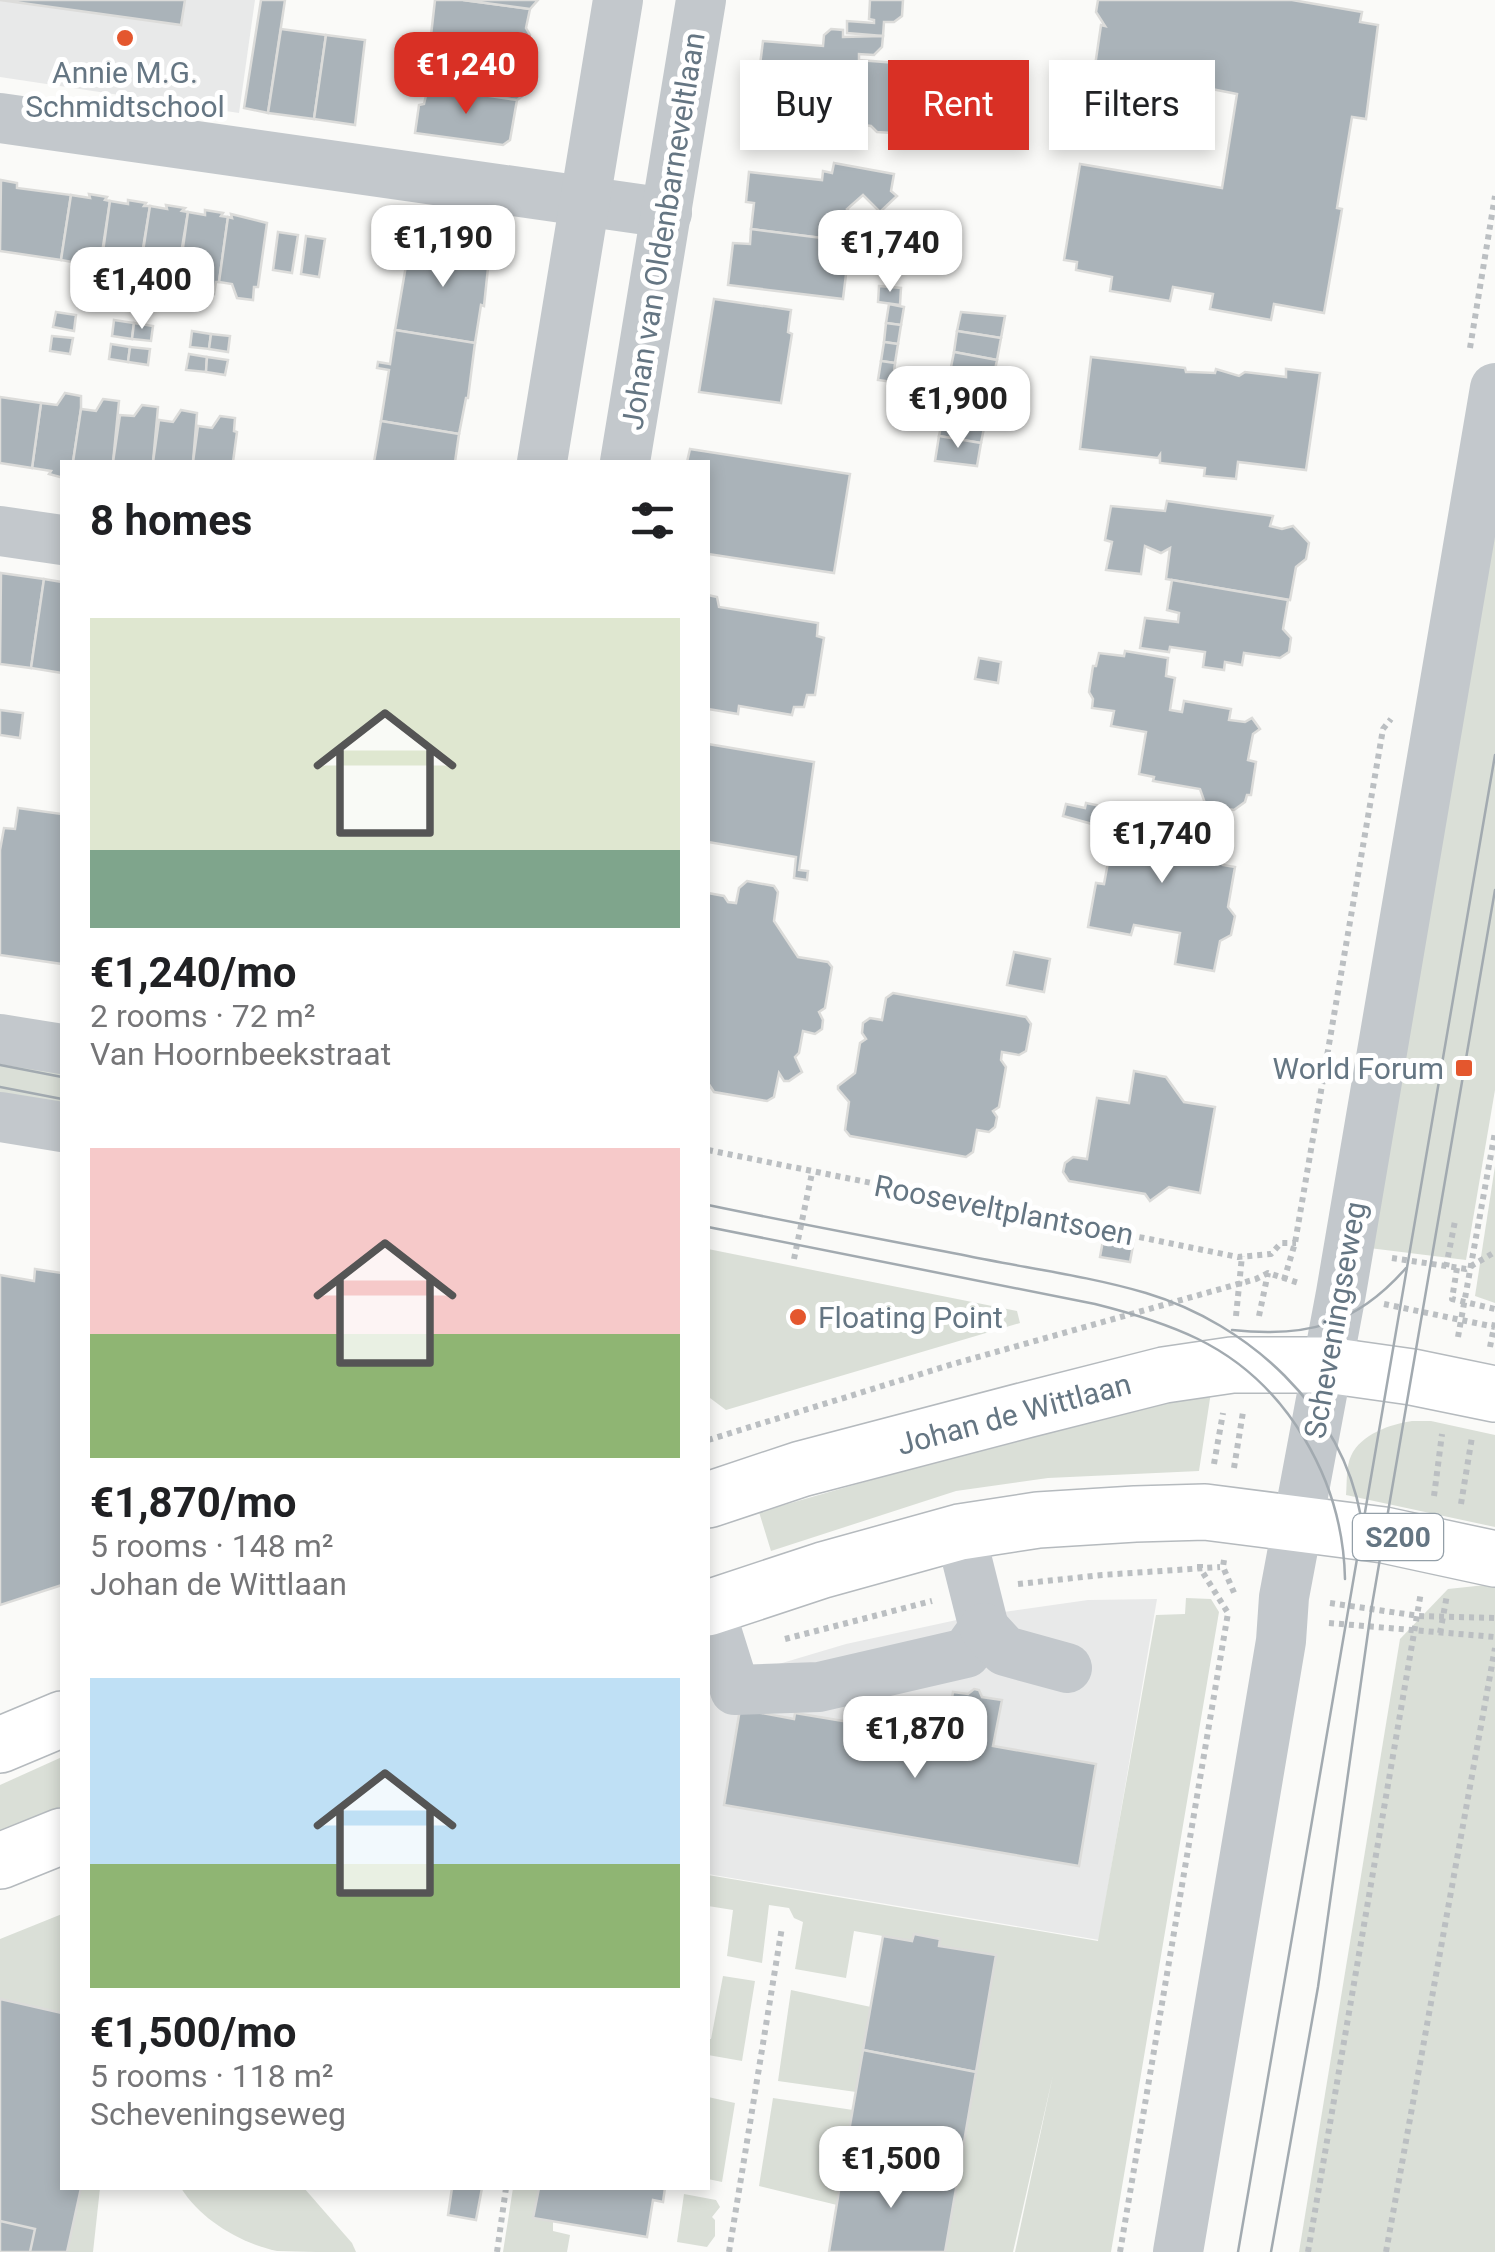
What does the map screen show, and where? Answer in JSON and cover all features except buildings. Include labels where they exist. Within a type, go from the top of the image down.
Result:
[{"type":"main road","name":"Johan de Wittlaan","points":[[710,1499],[802,1469],[1008,1415],[1164,1375],[1232,1364],[1326,1365],[1475,1390]]},
{"type":"main road","name":"S200","points":[[710,1606],[960,1532],[1038,1520],[1205,1512],[1459,1550]]},
{"type":"main road","points":[[0,1746],[60,1720]]},
{"type":"main road","points":[[0,1861],[60,1837]]},
{"type":"street","points":[[542,460],[618,0]]},
{"type":"street","name":"Johan van Oldenbarneveltlaan","points":[[624,460],[701,0]]},
{"type":"street","points":[[0,118],[666,213]]},
{"type":"street","name":"Scheveningseweg","points":[[1178,2252],[1284,1618],[1284,1597],[1495,388]]},
{"type":"street","points":[[0,531],[60,540]]},
{"type":"street","points":[[0,1039],[60,1049]]},
{"type":"street","points":[[0,1117],[60,1127]]},
{"type":"street","points":[[960,1532],[984,1628],[1005,1651],[1067,1668]]},
{"type":"street","points":[[710,1621],[721,1699],[819,1687],[966,1654],[984,1628]]},
{"type":"path","points":[[1308,2252],[1415,1631],[1459,1550],[1475,1390],[1461,1319],[1495,1132]]},
{"type":"path","name":"Rooseveltplantsoen","points":[[710,1150],[1242,1256],[1272,1254],[1281,1243],[1296,1243],[1284,1280]]},
{"type":"path","points":[[794,1259],[812,1173]]},
{"type":"path","points":[[1446,1267],[1455,1221]]},
{"type":"path","points":[[1495,1252],[1471,1267],[1458,1268],[1452,1299],[1495,1309]]},
{"type":"path","points":[[1120,2252],[1228,1613],[1200,1568],[1205,1512],[1232,1364],[1242,1256]]},
{"type":"path","name":"Johan de Wittlaan","points":[[710,1439],[1238,1282]]},
{"type":"path","points":[[1440,1634],[1459,1550],[1475,1390],[1495,1325],[1461,1319]]},
{"type":"path","points":[[1228,1613],[1495,1637]]},
{"type":"path","points":[[1444,1617],[1495,1618]]},
{"type":"path","points":[[1386,2252],[1495,1648]]},
{"type":"path","points":[[729,2252],[782,1927]]},
{"type":"path","points":[[498,2252],[506,2190]]},
{"type":"shaded area","name":"Annie M.G. Schmidtschool","points":[[0,0],[255,0],[239,113],[0,77]]},
{"type":"shaded area","points":[[1495,422],[1495,1090],[1466,1260],[1353,1246]]},
{"type":"shaded area","points":[[0,1043],[60,1054],[60,1115],[0,1101]]},
{"type":"shaded area","points":[[1495,1166],[1495,1303],[1475,1296]]},
{"type":"shaded area","points":[[710,1249],[1017,1311],[1020,1323],[726,1410],[710,1398]]},
{"type":"shaded area","points":[[1211,1392],[1199,1471],[1048,1478],[956,1491],[771,1551],[759,1512],[1130,1406]]},
{"type":"shaded area","points":[[1412,1421],[1431,1421],[1495,1435],[1495,1527],[1346,1495],[1348,1465],[1356,1448],[1377,1431]]},
{"type":"shaded area","points":[[1495,1584],[1495,2252],[1299,2252],[1400,1639],[1448,1589]]},
{"type":"shaded area","points":[[1186,1598],[1211,1599],[1219,1612],[1111,2252],[1015,2252],[1053,2075],[1013,2252],[945,2252],[996,1955],[939,1946],[940,1938],[914,1934],[912,1941],[854,1931],[846,1978],[795,1969],[803,1922],[794,1918],[789,1908],[769,1905],[762,1963],[727,1956],[733,1910],[710,1906],[710,1875],[1098,1941],[1156,1615],[1185,1614]]},
{"type":"shaded area","points":[[1157,1599],[1099,1940],[710,1874],[710,1684],[846,1644],[975,1616],[1088,1600]]},
{"type":"shaded area","points":[[60,1758],[60,1807],[0,1834],[0,1785]]},
{"type":"shaded area","points":[[60,1915],[60,2190],[100,2190],[93,2252],[0,2252],[0,1939]]},
{"type":"shaded area","points":[[723,1976],[755,1981],[742,2061],[710,2055]]},
{"type":"shaded area","points":[[791,1990],[871,2007],[856,2092],[778,2081]]},
{"type":"shaded area","points":[[710,2097],[735,2103],[722,2182],[710,2179]]},
{"type":"shaded area","points":[[773,2098],[853,2110],[837,2205],[759,2186]]},
{"type":"shaded area","points":[[182,2190],[306,2190],[356,2252],[277,2251],[223,2228]]},
{"type":"shaded area","points":[[513,2190],[538,2190],[534,2217],[553,2221],[553,2231],[570,2235],[567,2252],[503,2252]]},
{"type":"shaded area","points":[[684,2194],[716,2200],[720,2207],[712,2217],[715,2236],[707,2247],[677,2242]]},
{"type":"tram line","points":[[1238,2252],[1495,755]]},
{"type":"tram line","points":[[1271,2252],[1318,1987],[1371,1611],[1495,890]]},
{"type":"tram line","points":[[0,1065],[60,1077]]},
{"type":"tram line","points":[[0,1087],[60,1099]]},
{"type":"tram line","points":[[710,1205],[1102,1282],[1184,1307],[1254,1349],[1311,1406],[1350,1477],[1361,1517]]},
{"type":"tram line","points":[[710,1227],[1095,1304],[1198,1339],[1259,1381],[1305,1439],[1334,1506],[1345,1579]]},
{"type":"tram line","points":[[1232,1330],[1284,1332],[1328,1323],[1368,1303],[1406,1268]]},
{"type":"place","name":"Annie M.G. Schmidtschool","points":[[125,38]]},
{"type":"place","name":"World Forum","points":[[1464,1068]]},
{"type":"place","name":"Floating Point","points":[[798,1317]]}]
